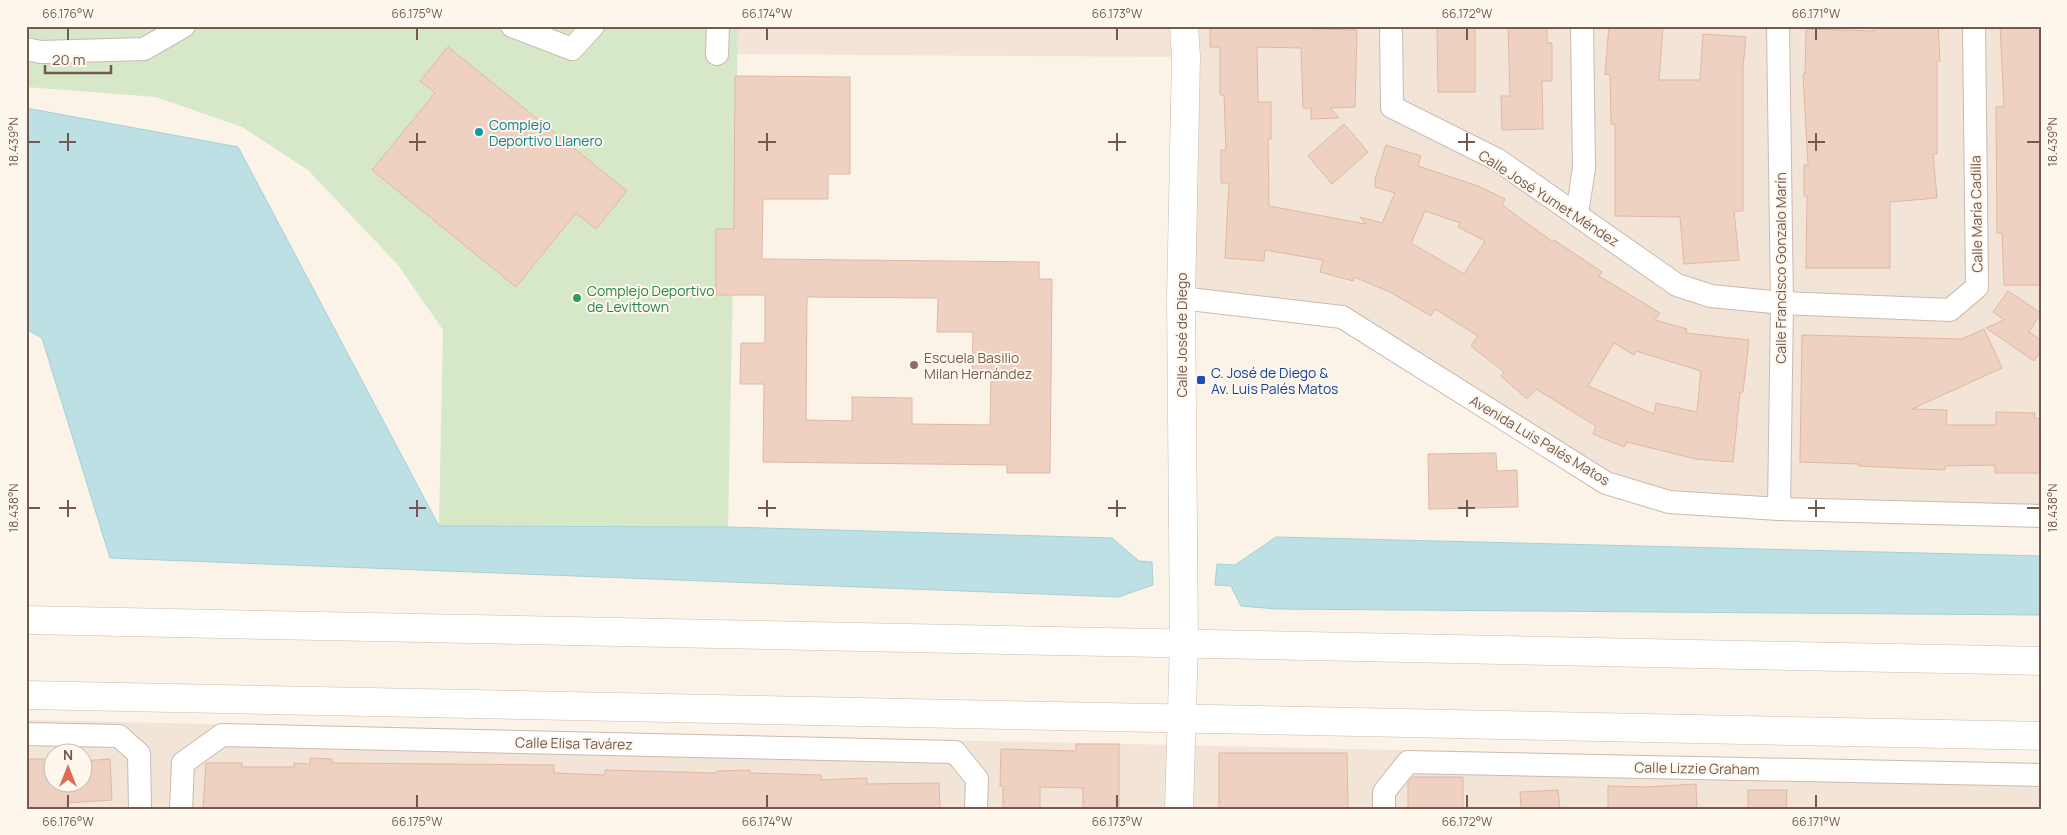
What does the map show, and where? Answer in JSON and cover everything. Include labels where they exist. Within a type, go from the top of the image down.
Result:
[{"type":"street","points":[[26,49],[41,52],[144,50],[184,26]]},
{"type":"street","points":[[512,26],[572,50],[593,26]]},
{"type":"street","points":[[717,54],[718,26]]},
{"type":"street","name":"Calle José de Diego","points":[[1179,809],[1184,643],[1180,298],[1186,57],[1184,26]]},
{"type":"street","name":"Calle José Yumet Méndez","points":[[1391,26],[1392,107],[1498,160],[1678,285],[1711,296],[1782,303]]},
{"type":"street","points":[[1577,214],[1584,168],[1582,26]]},
{"type":"street","name":"Calle Francisco Gonzalo Marín","points":[[1778,26],[1782,303],[1779,509]]},
{"type":"street","name":"Calle María Cadilla","points":[[1782,303],[1950,310],[1977,287],[1974,26]]},
{"type":"street","name":"Avenida Luis Palés Matos","points":[[1180,298],[1342,317],[1606,483],[1670,502],[1779,509],[2041,516]]},
{"type":"street","points":[[26,620],[2041,661]]},
{"type":"street","points":[[26,695],[2041,736]]},
{"type":"street","points":[[26,734],[119,736],[139,754],[140,809]]},
{"type":"street","name":"Calle Elisa Tavárez","points":[[181,809],[183,763],[222,735],[955,752],[977,780],[976,809]]},
{"type":"street","name":"Calle Lizzie Graham","points":[[1384,809],[1384,792],[1408,762],[2041,775]]},
{"type":"shaded area","points":[[718,26],[2041,26],[2041,516],[1779,509],[1606,483],[1342,317],[1181,298],[1185,57],[717,54]]},
{"type":"shaded area","points":[[26,720],[2041,764],[2041,809],[26,809]]},
{"type":"green space","name":"Complejo Deportivo de Levittown","points":[[26,26],[738,26],[728,527],[439,526],[443,330],[398,265],[308,170],[242,127],[156,97],[26,87]]},
{"type":"water","points":[[26,108],[238,147],[439,526],[728,527],[1112,538],[1139,561],[1152,562],[1153,585],[1118,597],[110,558],[42,338],[26,329]]},
{"type":"water","points":[[1276,537],[2041,556],[2041,615],[1277,609],[1241,606],[1231,586],[1215,585],[1217,564],[1235,565]]},
{"type":"building","points":[[1210,26],[1357,30],[1355,107],[1330,108],[1339,118],[1311,119],[1311,108],[1303,108],[1301,48],[1257,47],[1258,102],[1271,102],[1271,139],[1268,139],[1269,206],[1366,224],[1360,217],[1382,223],[1395,193],[1375,187],[1375,179],[1386,145],[1421,156],[1418,166],[1478,186],[1505,199],[1502,205],[1553,242],[1554,240],[1602,272],[1599,276],[1660,313],[1655,320],[1687,329],[1686,333],[1749,340],[1743,392],[1740,392],[1733,462],[1696,459],[1627,442],[1624,447],[1593,434],[1596,426],[1536,389],[1527,399],[1501,376],[1504,372],[1471,346],[1478,336],[1435,309],[1431,316],[1390,292],[1354,277],[1353,281],[1320,272],[1323,260],[1265,250],[1264,261],[1225,258],[1229,183],[1221,183],[1221,150],[1226,150],[1224,95],[1220,95],[1220,47],[1210,47]],"holes":[[[1425,211],[1460,223],[1458,227],[1485,241],[1464,274],[1411,243]],[[1614,343],[1634,355],[1636,351],[1701,371],[1697,412],[1656,403],[1654,414],[1588,386]]]},
{"type":"building","points":[[1437,26],[1475,26],[1475,92],[1438,92]]},
{"type":"building","points":[[1508,26],[1547,26],[1547,43],[1552,43],[1552,81],[1542,81],[1543,129],[1502,130],[1501,96],[1510,96]]},
{"type":"building","points":[[1609,26],[1663,26],[1659,80],[1700,80],[1703,34],[1746,37],[1743,68],[1743,211],[1734,211],[1739,260],[1684,264],[1680,217],[1615,216],[1615,124],[1611,124],[1610,75],[1605,74]]},
{"type":"building","points":[[1874,26],[1938,26],[1940,61],[1937,61],[1937,154],[1933,154],[1937,198],[1890,202],[1890,268],[1806,268],[1807,196],[1804,196],[1804,165],[1808,165],[1803,74],[1805,74],[1806,29],[1874,31]]},
{"type":"building","points":[[2000,26],[2041,26],[2041,285],[2004,285],[2002,233],[1997,233],[1996,107],[2004,107]]},
{"type":"building","name":"Complejo Deportivo Llanero","points":[[448,47],[627,191],[596,229],[576,213],[516,287],[372,170],[435,93],[420,81]]},
{"type":"building","points":[[735,76],[850,77],[850,174],[828,174],[828,199],[763,199],[762,259],[1039,262],[1039,279],[1052,279],[1050,473],[1007,473],[1007,465],[763,462],[764,384],[740,384],[741,343],[765,343],[765,295],[716,295],[716,229],[734,229]],"holes":[[[807,297],[938,298],[937,332],[973,332],[972,379],[991,380],[990,425],[912,424],[912,398],[852,397],[852,421],[806,420]]]},
{"type":"building","points":[[1344,124],[1368,152],[1332,184],[1308,156]]},
{"type":"building","points":[[2008,291],[2041,313],[2029,332],[2041,340],[2041,351],[2034,361],[1986,328],[2004,320],[1993,312]]},
{"type":"building","points":[[1984,329],[2002,368],[1912,409],[1947,410],[1946,425],[1996,425],[1996,412],[2035,413],[2034,418],[2041,418],[2041,473],[1995,473],[1995,465],[1945,466],[1945,470],[1800,462],[1802,335],[1962,339]]},
{"type":"building","points":[[1496,453],[1497,471],[1517,470],[1518,507],[1429,509],[1428,454]]},
{"type":"building","points":[[1076,744],[1119,744],[1119,809],[1083,809],[1083,788],[1040,787],[1040,809],[1003,809],[1003,786],[1000,786],[1001,749],[1076,751]]},
{"type":"building","points":[[1219,753],[1347,753],[1348,809],[1219,809]]},
{"type":"building","points":[[310,758],[332,759],[332,763],[554,765],[554,773],[605,775],[605,770],[717,773],[717,771],[750,770],[750,773],[821,775],[821,780],[867,778],[867,784],[939,783],[940,809],[203,809],[206,763],[242,763],[242,767],[294,767],[294,763],[310,764]]},
{"type":"building","points":[[26,759],[42,759],[42,792],[92,792],[92,760],[110,759],[112,800],[66,803],[66,809],[26,809]]},
{"type":"building","points":[[1413,777],[1463,777],[1463,809],[1408,809],[1408,783]]},
{"type":"building","points":[[1696,784],[1697,809],[1608,809],[1608,786],[1646,787]]},
{"type":"building","points":[[1558,790],[1560,809],[1521,809],[1520,792]]},
{"type":"building","points":[[1748,790],[1787,790],[1786,809],[1748,809]]},
{"type":"place","name":"Complejo Deportivo Llanero","points":[[479,132]]},
{"type":"place","name":"Complejo Deportivo de Levittown","points":[[577,298]]},
{"type":"place","name":"Escuela Basilio Milan Hernández","points":[[914,365]]},
{"type":"place","name":"C. José de Diego & Av. Luis Palés Matos","points":[[1201,380]]}]
